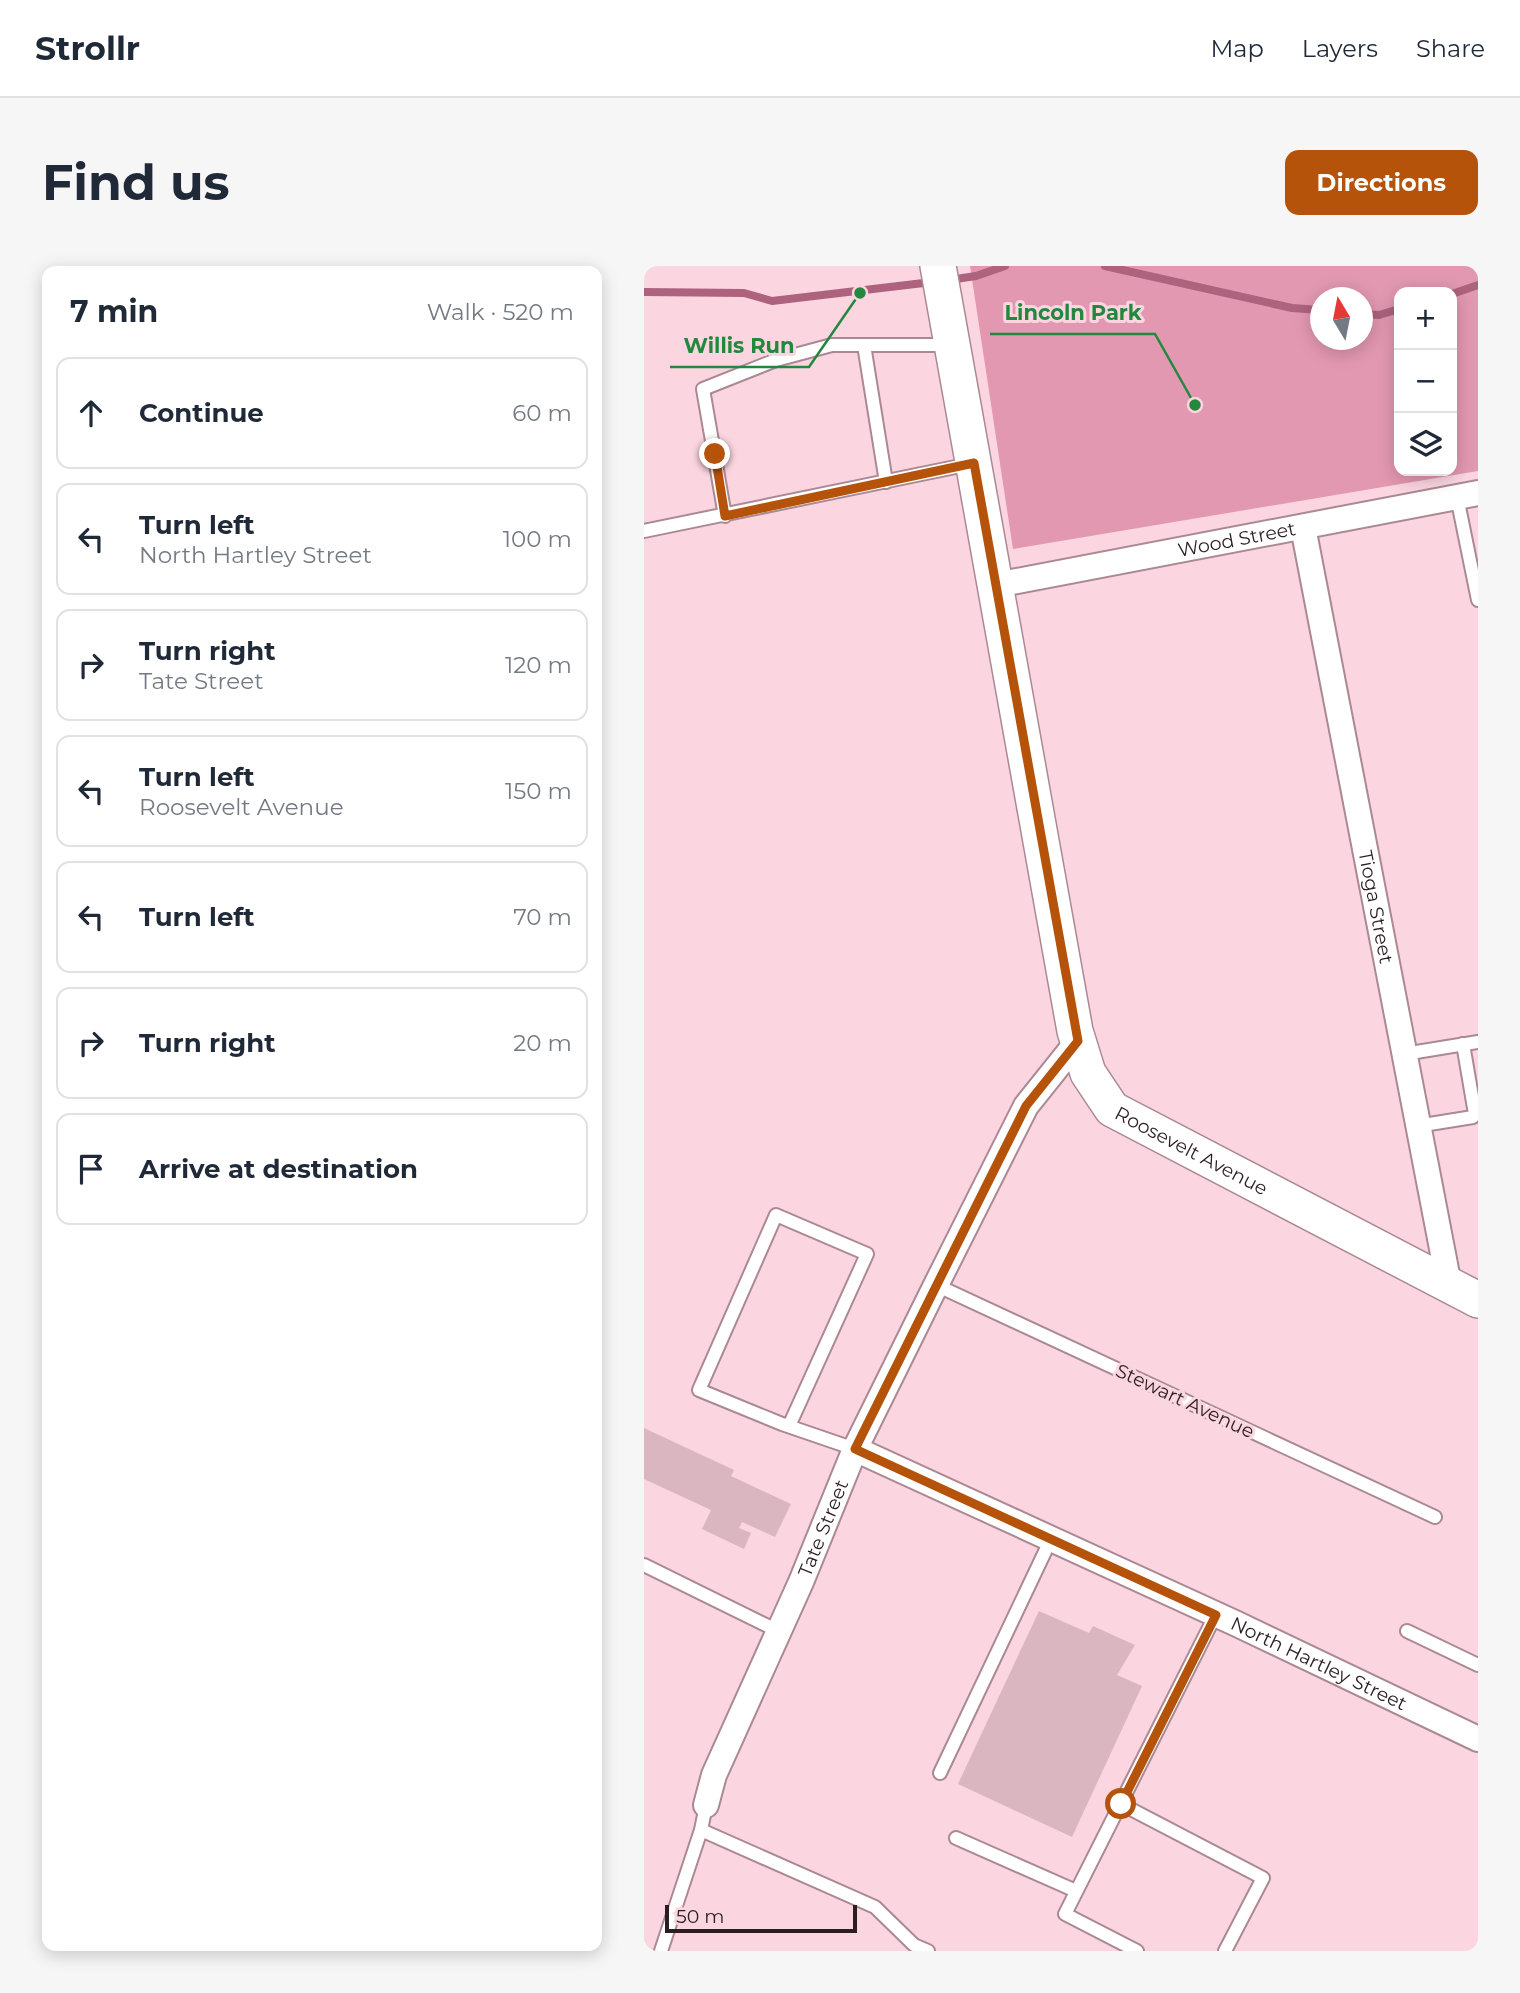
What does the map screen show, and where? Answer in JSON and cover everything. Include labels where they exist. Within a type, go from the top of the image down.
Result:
[{"type":"main road","name":"Roosevelt Avenue","points":[[938,266],[1078,1041],[1088,1073],[1112,1109],[1463,1293]]},
{"type":"street","name":"Wood Street","points":[[996,585],[1468,495]]},
{"type":"street","name":"Tioga Street","points":[[1303,527],[1417,1126],[1463,1293]]},
{"type":"street","name":"Tate Street","points":[[706,1805],[714,1775],[855,1449],[1026,1106],[1078,1041]]},
{"type":"street","name":"North Hartley Street","points":[[855,1449],[1478,1739]]},
{"type":"lane","points":[[725,516],[703,389],[787,357],[832,345],[864,345],[951,333]]},
{"type":"lane","points":[[864,345],[886,482]]},
{"type":"lane","points":[[644,531],[974,463]]},
{"type":"lane","points":[[1468,495],[1478,600]]},
{"type":"lane","points":[[1405,1054],[1478,1041]]},
{"type":"lane","points":[[1417,1126],[1473,1117],[1475,1114],[1463,1044]]},
{"type":"lane","points":[[789,1426],[867,1254],[776,1215],[699,1390],[789,1426],[855,1449]]},
{"type":"lane","name":"Stewart Avenue","points":[[936,1285],[1434,1517]]},
{"type":"lane","points":[[940,1773],[1051,1539]]},
{"type":"lane","points":[[644,1565],[778,1631]]},
{"type":"lane","points":[[1136,1951],[1065,1914],[1216,1615]]},
{"type":"lane","points":[[1407,1631],[1478,1665]]},
{"type":"lane","points":[[1121,1804],[1263,1878],[1225,1951]]},
{"type":"lane","points":[[661,1951],[701,1830],[706,1805]]},
{"type":"lane","points":[[701,1830],[875,1908],[913,1948],[928,1951]]},
{"type":"lane","points":[[956,1838],[1076,1891]]},
{"type":"shaded area","points":[[970,266],[1478,266],[1478,471],[1457,475],[1457,287],[1394,287],[1394,476],[1448,476],[1013,549]]},
{"type":"building","points":[[644,1428],[734,1470],[731,1476],[791,1504],[775,1537],[742,1522],[739,1528],[751,1533],[744,1549],[702,1529],[711,1510],[644,1479]]},
{"type":"building","points":[[1039,1611],[1089,1633],[1093,1626],[1135,1645],[1117,1675],[1142,1686],[1072,1837],[958,1784]]},
{"type":"waterway","points":[[949,280],[976,276],[1005,266]]},
{"type":"waterway","points":[[1105,266],[1292,308],[1310,309]]},
{"type":"waterway","points":[[644,292],[744,293],[772,301],[932,282]]},
{"type":"waterway","points":[[1457,292],[1478,285]]},
{"type":"waterway","points":[[1373,315],[1394,310]]},
{"type":"place","name":"Willis Run","points":[[860,293]]},
{"type":"place","name":"Lincoln Park","points":[[1195,405]]},
{"type":"route","points":[[715,454],[725,516],[974,463],[1078,1041],[1026,1106],[855,1449],[1216,1615],[1121,1804]]}]
